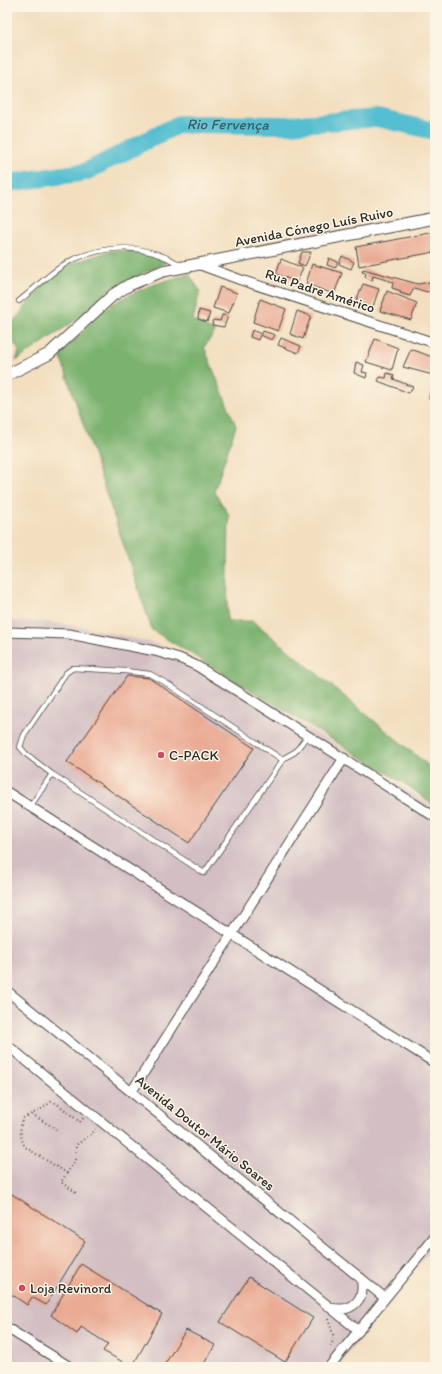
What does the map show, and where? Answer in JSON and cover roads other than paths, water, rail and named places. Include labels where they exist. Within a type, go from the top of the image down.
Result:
[{"type":"street","name":"Avenida Cónego Luís Ruivo","points":[[7,375],[49,354],[113,295],[128,284],[157,273],[435,218]]},
{"type":"street","name":"Rua Padre Américo","points":[[198,264],[241,280],[435,343]]},
{"type":"street","points":[[7,632],[69,634],[155,651],[179,658],[197,666],[308,735],[435,817]]},
{"type":"street","points":[[132,1092],[344,758]]},
{"type":"street","points":[[7,792],[435,1063]]},
{"type":"street","name":"Avenida Doutor Mário Soares","points":[[7,991],[385,1298]]},
{"type":"street","points":[[7,1045],[328,1312],[359,1331]]},
{"type":"street","points":[[329,1367],[435,1237]]},
{"type":"street","points":[[328,1312],[348,1309],[354,1305],[360,1295],[362,1284],[361,1278]]},
{"type":"street","points":[[7,1328],[70,1367]]},
{"type":"lane","points":[[19,301],[57,270],[72,260],[110,248],[129,248],[154,252],[184,267]]},
{"type":"lane","points":[[283,760],[150,674],[73,668],[66,673],[24,735],[20,747],[26,754],[52,774],[204,873],[283,760],[295,752],[308,735]]},
{"type":"lane","points":[[30,807],[52,774]]},
{"type":"waterway","name":"Rio Fervença","points":[[7,183],[85,172],[179,124],[288,125],[377,118],[435,131]]},
{"type":"place","name":"C-PACK","points":[[161,755]]},
{"type":"place","name":"Loja Revinord","points":[[22,1288]]}]
